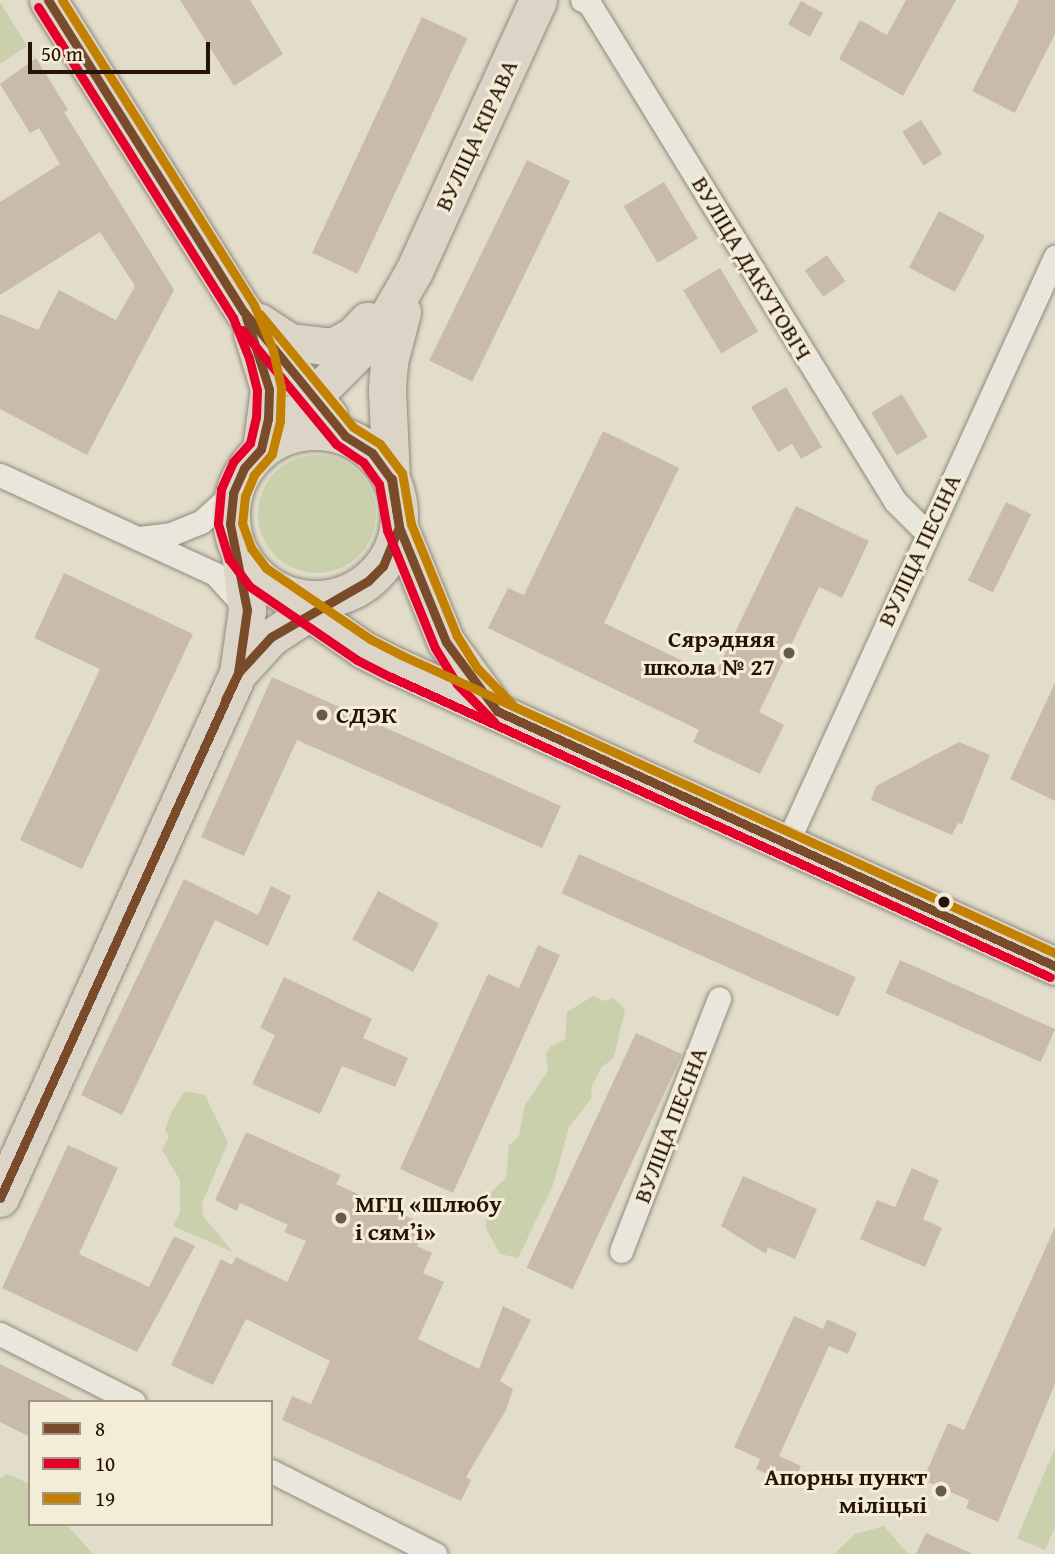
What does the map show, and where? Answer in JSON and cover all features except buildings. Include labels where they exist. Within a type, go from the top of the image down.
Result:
[{"type":"main road","points":[[48,0],[243,313],[345,436],[372,453],[391,479],[399,527],[446,642],[497,711]]},
{"type":"main road","name":"ВУЛІЦА КІРАВА","points":[[261,449],[371,343],[414,271],[538,0]]},
{"type":"main road","points":[[243,313],[290,342],[332,347],[353,336],[414,271]]},
{"type":"main road","name":"ВУЛІЦА КІРАВА","points":[[391,479],[389,362],[414,271]]},
{"type":"main road","points":[[243,313],[269,389],[261,449]]},
{"type":"main road","points":[[247,662],[247,610],[227,564],[233,493],[244,468],[261,449],[297,433],[316,430],[345,436]]},
{"type":"main road","points":[[0,1198],[247,662],[307,602],[350,593],[376,574],[393,548],[399,527]]},
{"type":"main road","points":[[227,564],[307,602],[364,650],[1055,966]]},
{"type":"main road","points":[[247,662],[290,644],[364,650]]},
{"type":"street","name":"ВУЛІЦА ДАКУТОВІЧ","points":[[582,0],[589,4],[889,492],[927,533]]},
{"type":"street","name":"ВУЛІЦА ПЕСІНА","points":[[786,845],[1055,257]]},
{"type":"street","points":[[0,475],[139,538],[227,564]]},
{"type":"street","points":[[139,538],[171,534],[201,522],[233,493]]},
{"type":"street","name":"ВУЛІЦА ПЕСІНА","points":[[621,1251],[719,998]]},
{"type":"street","points":[[0,1334],[130,1400]]},
{"type":"street","points":[[273,1472],[435,1554]]},
{"type":"green space","points":[[0,2],[27,46],[0,64]]},
{"type":"green space","points":[[317,455],[340,459],[359,472],[372,491],[376,514],[372,537],[359,556],[340,569],[317,573],[294,569],[275,556],[262,537],[258,514],[262,491],[275,472],[294,459]]},
{"type":"green space","points":[[593,996],[604,1001],[614,998],[625,1010],[614,1057],[601,1068],[592,1086],[591,1099],[569,1127],[553,1185],[518,1258],[500,1254],[486,1228],[487,1196],[506,1178],[509,1145],[519,1136],[525,1105],[548,1071],[546,1054],[551,1046],[565,1039],[567,1012]]},
{"type":"green space","points":[[185,1091],[205,1095],[228,1143],[202,1203],[203,1216],[233,1252],[173,1226],[180,1212],[180,1180],[162,1150],[169,1136],[165,1130],[172,1111]]},
{"type":"green space","points":[[1055,1448],[1055,1527],[1045,1550],[1017,1538]]},
{"type":"green space","points":[[7,1474],[28,1483],[28,1526],[68,1526],[93,1554],[0,1554],[0,1478]]},
{"type":"green space","points":[[884,1526],[908,1554],[834,1554],[855,1534]]},
{"type":"transit line","name":"8","points":[[48,0],[244,312],[345,436],[372,453],[391,479],[399,527],[446,642],[497,711],[1055,966]]},
{"type":"transit line","name":"19","points":[[62,0],[254,305],[273,350],[281,387],[280,421],[272,454],[254,475],[245,496],[242,523],[251,548],[266,568],[370,639],[401,655],[1055,953]]},
{"type":"transit line","name":"10","points":[[38,7],[233,318],[249,358],[257,390],[256,417],[250,443],[233,462],[221,489],[218,524],[229,559],[249,586],[357,660],[391,677],[1050,977]]},
{"type":"transit line","name":"19","points":[[260,314],[353,427],[380,444],[402,473],[411,524],[457,636],[477,668],[513,705]]},
{"type":"transit line","name":"8","points":[[225,700],[238,673],[247,610],[230,524],[233,493],[244,468],[261,449],[268,419],[269,389],[246,317]]},
{"type":"transit line","name":"10","points":[[242,330],[336,444],[363,462],[379,484],[387,530],[435,648],[457,684],[495,723]]},
{"type":"transit line","name":"8","points":[[0,1198],[238,673],[271,637],[368,581],[383,566],[399,527],[392,479]]},
{"type":"place","name":"Сярэдняя школа № 27","points":[[789,653]]},
{"type":"place","name":"СДЭК","points":[[322,715]]},
{"type":"place","name":"МГЦ «Шлюбу і сямʼі»","points":[[341,1218]]},
{"type":"place","name":"Апорны пункт міліцыі","points":[[941,1491]]}]
